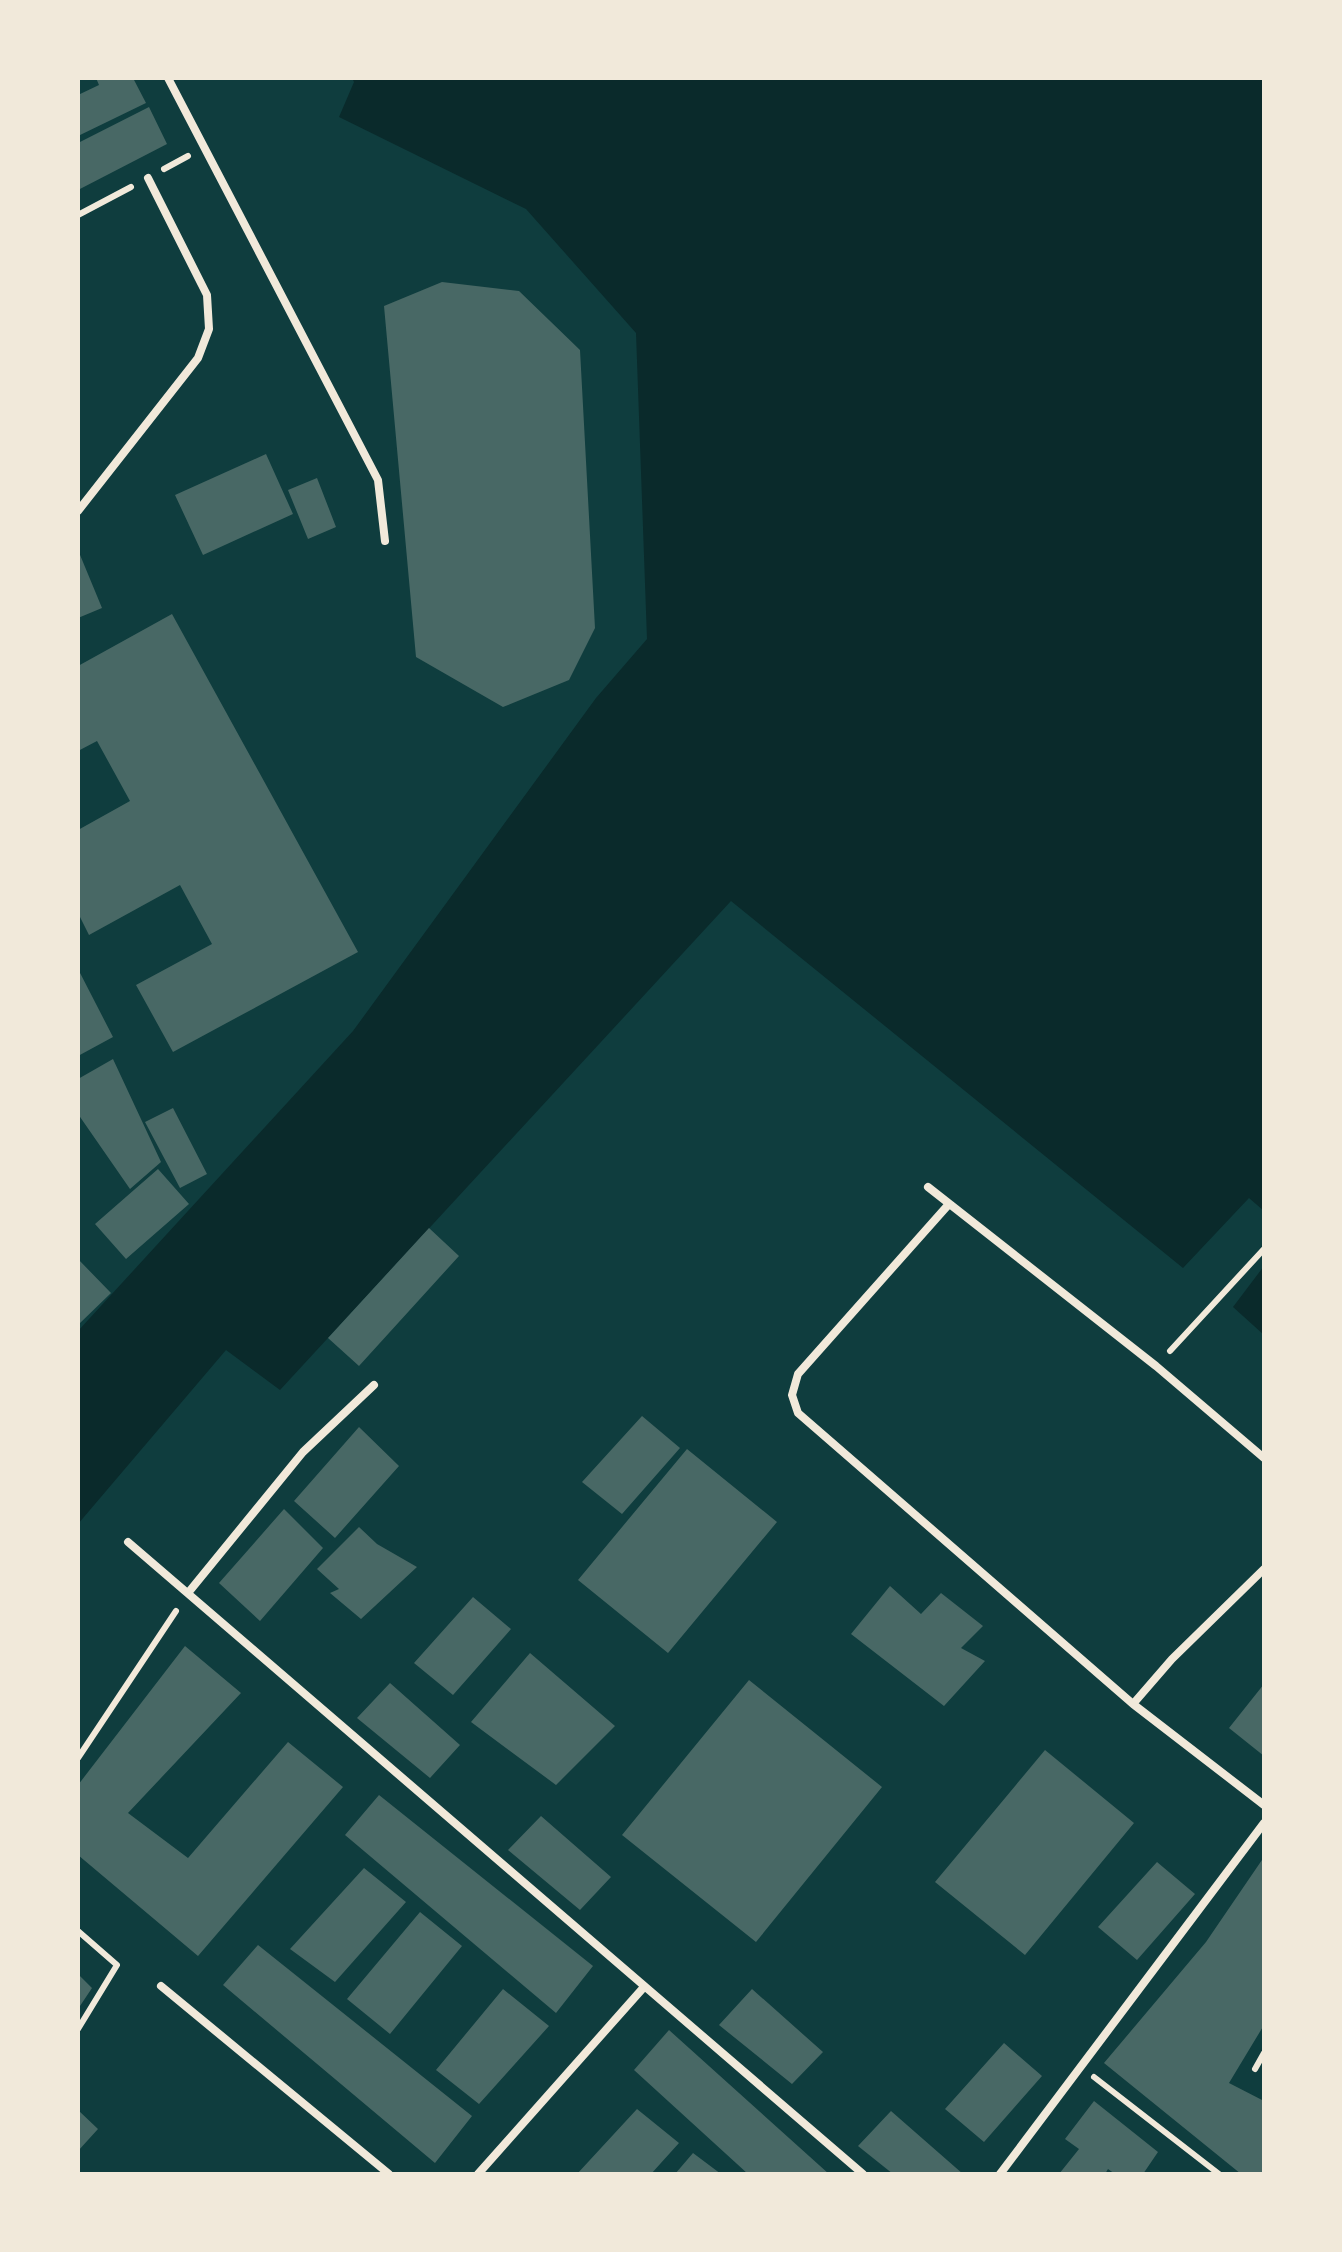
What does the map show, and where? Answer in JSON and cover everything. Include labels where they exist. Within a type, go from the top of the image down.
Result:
[{"type":"lane","points":[[168,78],[378,480],[385,542]]},
{"type":"lane","points":[[78,512],[198,358],[209,328],[206,295],[148,178]]},
{"type":"lane","points":[[928,1187],[1156,1366],[1264,1458]]},
{"type":"lane","points":[[949,1204],[798,1374],[792,1395],[798,1413],[1133,1704],[1264,1804]]},
{"type":"lane","points":[[188,1594],[302,1452],[374,1385]]},
{"type":"lane","points":[[128,1542],[864,2174]]},
{"type":"lane","points":[[1133,1704],[1172,1659],[1264,1569]]},
{"type":"lane","points":[[1000,2174],[1264,1823]]},
{"type":"lane","points":[[161,1986],[389,2174]]},
{"type":"lane","points":[[478,2174],[644,1988]]},
{"type":"path","points":[[1156,1366],[1264,1248]]},
{"type":"path","points":[[78,1758],[188,1594]]},
{"type":"path","points":[[78,1932],[118,1965],[78,2028]]},
{"type":"path","points":[[1255,2069],[1264,2052]]},
{"type":"path","points":[[1082,2067],[1219,2174]]},
{"type":"water","points":[[352,78],[1264,78],[1264,1211],[1249,1198],[1183,1268],[731,901],[280,1390],[226,1350],[78,1524],[78,1331],[353,1031],[596,698],[647,639],[636,333],[526,209],[339,117],[354,82]]},
{"type":"water","points":[[1264,1266],[1264,1335],[1233,1307]]},
{"type":"building","points":[[96,78],[133,78],[146,103],[78,136],[78,95],[99,85]]},
{"type":"building","points":[[149,107],[167,144],[78,190],[78,143]]},
{"type":"building","points":[[442,282],[519,291],[580,350],[595,628],[569,680],[503,707],[416,657],[384,306]]},
{"type":"building","points":[[266,454],[293,514],[203,555],[175,495]]},
{"type":"building","points":[[317,478],[336,527],[308,539],[288,490]]},
{"type":"building","points":[[78,550],[102,608],[78,618]]},
{"type":"building","points":[[172,614],[358,952],[173,1052],[136,985],[212,944],[180,885],[89,935],[78,913],[78,830],[130,801],[97,741],[78,751],[78,666]]},
{"type":"building","points":[[78,969],[113,1037],[78,1056]]},
{"type":"building","points":[[113,1059],[161,1162],[130,1189],[78,1114],[78,1079]]},
{"type":"building","points":[[173,1108],[207,1174],[180,1188],[145,1122]]},
{"type":"building","points":[[158,1169],[189,1204],[126,1259],[95,1224]]},
{"type":"building","points":[[429,1228],[459,1256],[359,1366],[328,1338]]},
{"type":"building","points":[[78,1259],[111,1293],[78,1325]]},
{"type":"building","points":[[642,1416],[680,1448],[622,1514],[582,1482]]},
{"type":"building","points":[[359,1427],[399,1466],[335,1538],[294,1501]]},
{"type":"building","points":[[687,1449],[777,1522],[668,1653],[578,1580]]},
{"type":"building","points":[[284,1509],[323,1548],[260,1621],[219,1583]]},
{"type":"building","points":[[359,1527],[377,1544],[417,1567],[361,1619],[330,1593],[339,1589],[317,1569]]},
{"type":"building","points":[[890,1586],[921,1614],[941,1593],[983,1626],[961,1648],[985,1661],[944,1706],[851,1634]]},
{"type":"building","points":[[473,1597],[511,1629],[453,1695],[414,1663]]},
{"type":"building","points":[[185,1646],[241,1693],[128,1813],[188,1858],[288,1742],[343,1787],[198,1956],[78,1855],[78,1785]]},
{"type":"building","points":[[530,1653],[615,1726],[556,1785],[471,1722]]},
{"type":"building","points":[[749,1680],[882,1787],[756,1942],[622,1835]]},
{"type":"building","points":[[390,1683],[460,1745],[430,1778],[357,1718]]},
{"type":"building","points":[[1264,1684],[1264,1756],[1229,1728]]},
{"type":"building","points":[[1045,1750],[1134,1823],[1025,1955],[935,1882]]},
{"type":"building","points":[[379,1795],[593,1966],[556,2013],[345,1835]]},
{"type":"building","points":[[541,1816],[611,1877],[580,1910],[508,1850]]},
{"type":"building","points":[[1264,1857],[1264,2025],[1229,2083],[1264,2101],[1264,2174],[1241,2174],[1104,2063],[1206,1942]]},
{"type":"building","points":[[1157,1862],[1195,1894],[1137,1960],[1098,1927]]},
{"type":"building","points":[[364,1868],[406,1902],[335,1982],[290,1949]]},
{"type":"building","points":[[420,1912],[462,1946],[390,2034],[347,1999]]},
{"type":"building","points":[[258,1945],[472,2116],[435,2163],[223,1985]]},
{"type":"building","points":[[78,1974],[92,1988],[78,2009]]},
{"type":"building","points":[[503,1989],[549,2026],[479,2104],[436,2070]]},
{"type":"building","points":[[752,1989],[823,2052],[792,2084],[719,2025]]},
{"type":"building","points":[[669,2030],[829,2174],[748,2174],[634,2070]]},
{"type":"building","points":[[1004,2043],[1042,2076],[984,2142],[945,2109]]},
{"type":"building","points":[[1094,2101],[1158,2152],[1143,2174],[1115,2174],[1108,2169],[1105,2174],[1059,2174],[1079,2149],[1065,2139]]},
{"type":"building","points":[[637,2109],[679,2143],[651,2174],[577,2174]]},
{"type":"building","points":[[78,2110],[98,2129],[78,2151]]},
{"type":"building","points":[[891,2111],[963,2174],[893,2174],[858,2146]]},
{"type":"building","points":[[693,2153],[721,2174],[675,2174]]}]
